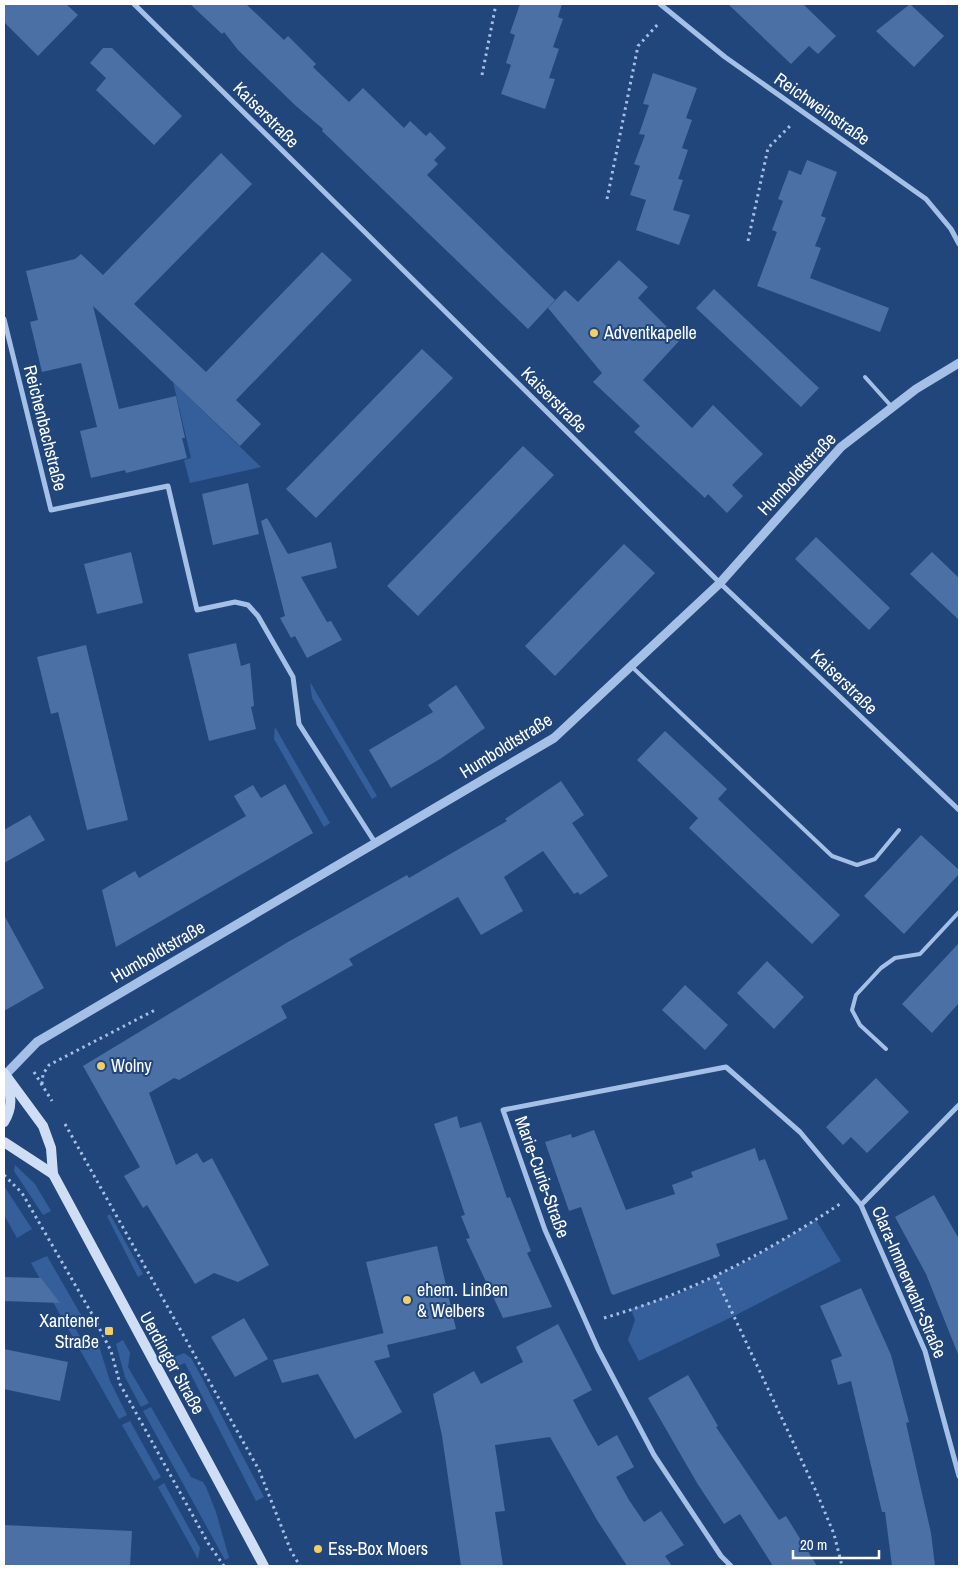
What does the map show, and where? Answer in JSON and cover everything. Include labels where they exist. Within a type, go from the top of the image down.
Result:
[{"type":"main road","points":[[4,1122],[10,1113],[11,1097],[5,1073]]},
{"type":"main road","name":"Uerdinger Straße","points":[[5,1073],[43,1126],[51,1148],[53,1174],[264,1566]]},
{"type":"main road","name":"Uerdinger Straße","points":[[4,1142],[53,1174]]},
{"type":"street","name":"Kaiserstraße","points":[[134,4],[720,583],[959,810]]},
{"type":"street","name":"Reichweinstraße","points":[[660,4],[725,57],[926,199],[951,228],[959,244]]},
{"type":"street","name":"Reichenbachstraße","points":[[4,319],[51,510],[168,486],[197,610],[235,602],[248,605],[258,616],[293,677],[300,724],[376,844]]},
{"type":"street","name":"Humboldtstraße","points":[[5,1073],[37,1042],[554,738],[720,583],[842,447],[916,389],[959,363]]},
{"type":"street","name":"Marie-Curie-Straße","points":[[731,1566],[721,1556],[654,1455],[586,1323],[545,1230],[503,1110],[726,1067],[800,1132],[861,1205]]},
{"type":"street","name":"Clara-Immerwahr-Straße","points":[[959,1105],[861,1205],[925,1351],[959,1472]]},
{"type":"lane","points":[[865,377],[892,407]]},
{"type":"lane","points":[[631,666],[832,856],[856,865],[875,859],[899,830]]},
{"type":"lane","points":[[886,1049],[860,1025],[852,1010],[856,995],[881,968],[895,958],[920,954],[959,912]]},
{"type":"path","points":[[482,75],[496,4]]},
{"type":"path","points":[[607,198],[638,46],[669,12]]},
{"type":"path","points":[[748,241],[768,148],[803,113]]},
{"type":"path","points":[[42,1085],[43,1074],[49,1066],[157,1009]]},
{"type":"path","points":[[21,1058],[42,1085],[54,1105]]},
{"type":"path","points":[[63,1120],[259,1470],[300,1566]]},
{"type":"path","points":[[4,1175],[22,1193],[92,1314],[111,1351],[120,1384],[208,1542],[224,1566]]},
{"type":"path","points":[[586,1323],[683,1292],[753,1258],[853,1196]]},
{"type":"path","points":[[716,1276],[816,1491],[834,1534],[842,1566]]},
{"type":"shaded area","points":[[173,382],[261,467],[190,483],[184,460],[191,458]]},
{"type":"shaded area","points":[[310,682],[377,796],[372,799],[312,698]]},
{"type":"shaded area","points":[[275,727],[330,823],[324,827],[274,739]]},
{"type":"shaded area","points":[[15,1165],[35,1184],[51,1211],[43,1215],[14,1171]]},
{"type":"shaded area","points":[[4,1186],[32,1229],[17,1238],[4,1215]]},
{"type":"shaded area","points":[[110,1214],[143,1274],[138,1277],[107,1216]]},
{"type":"shaded area","points":[[816,1220],[841,1261],[734,1316],[639,1361],[628,1340],[635,1320],[631,1309],[683,1292],[753,1258]]},
{"type":"shaded area","points":[[47,1256],[85,1322],[75,1328],[87,1349],[97,1343],[99,1346],[110,1381],[127,1415],[119,1419],[31,1263]]},
{"type":"shaded area","points":[[123,1340],[130,1353],[128,1367],[149,1403],[141,1407],[125,1377],[116,1344]]},
{"type":"shaded area","points":[[184,1353],[191,1358],[201,1376],[264,1497],[256,1501],[185,1363],[178,1366],[174,1357]]},
{"type":"shaded area","points":[[151,1407],[191,1477],[203,1482],[206,1487],[216,1512],[229,1558],[225,1560],[143,1411]]},
{"type":"shaded area","points":[[130,1421],[161,1477],[154,1481],[122,1425]]},
{"type":"shaded area","points":[[164,1483],[200,1548],[198,1559],[158,1487]]},
{"type":"building","points":[[4,4],[66,4],[78,15],[38,56],[4,22]]},
{"type":"building","points":[[190,4],[246,4],[284,40],[288,36],[316,64],[313,67],[349,102],[363,88],[404,128],[410,121],[426,136],[430,132],[446,148],[434,160],[438,164],[427,175],[555,300],[528,329],[322,131],[323,129],[296,106],[238,50],[224,32],[222,34]]},
{"type":"building","points":[[520,4],[562,4],[558,17],[563,19],[553,47],[559,49],[549,78],[555,79],[545,109],[501,94],[511,65],[506,63],[515,35],[510,33]]},
{"type":"building","points":[[728,4],[803,4],[836,36],[818,54],[809,46],[791,64]]},
{"type":"building","points":[[910,4],[944,36],[914,67],[876,31]]},
{"type":"building","points":[[103,48],[112,48],[182,116],[154,145],[96,90],[106,78],[90,63]]},
{"type":"building","points":[[653,73],[697,88],[686,118],[692,120],[682,148],[688,150],[678,179],[683,180],[673,210],[690,215],[679,245],[636,230],[646,200],[630,195],[640,166],[634,164],[645,135],[639,134],[649,105],[643,104]]},
{"type":"building","points":[[221,153],[252,184],[134,304],[206,372],[322,252],[352,280],[236,400],[261,424],[240,446],[93,306],[119,409],[176,396],[185,438],[182,438],[187,458],[126,473],[125,470],[91,478],[80,431],[97,427],[81,363],[42,372],[30,322],[38,320],[26,271],[75,259],[81,254],[103,275]]},
{"type":"building","points":[[807,160],[837,172],[821,216],[826,218],[815,246],[821,248],[810,278],[889,308],[880,332],[757,286],[777,232],[772,230],[783,201],[778,199],[789,170],[801,175]]},
{"type":"building","points":[[619,260],[648,287],[638,298],[680,340],[643,380],[692,428],[713,405],[763,454],[732,485],[743,496],[727,513],[708,494],[705,498],[634,432],[640,426],[593,382],[602,373],[548,308],[565,290],[578,302]]},
{"type":"building","points":[[714,289],[819,388],[801,407],[696,308]]},
{"type":"building","points":[[422,349],[453,378],[316,518],[286,489]]},
{"type":"building","points":[[523,446],[554,475],[418,616],[387,586]]},
{"type":"building","points":[[248,483],[259,534],[213,545],[202,494]]},
{"type":"building","points":[[267,518],[288,554],[331,542],[337,568],[301,577],[327,622],[331,621],[342,640],[307,658],[295,636],[291,638],[280,618],[285,616],[261,521]]},
{"type":"building","points":[[816,537],[890,608],[869,630],[795,559]]},
{"type":"building","points":[[624,544],[655,573],[555,676],[525,646]]},
{"type":"building","points":[[131,552],[143,603],[97,614],[84,564]]},
{"type":"building","points":[[932,552],[959,578],[959,620],[910,574]]},
{"type":"building","points":[[236,643],[241,666],[250,663],[254,706],[251,707],[256,729],[209,741],[188,654]]},
{"type":"building","points":[[86,645],[128,820],[87,830],[58,712],[51,714],[37,657]]},
{"type":"building","points":[[456,685],[485,728],[440,759],[391,788],[369,750],[433,712],[428,705]]},
{"type":"building","points":[[665,731],[727,789],[718,799],[840,915],[812,944],[689,828],[698,818],[637,760]]},
{"type":"building","points":[[561,781],[584,815],[572,823],[608,876],[580,895],[578,892],[574,894],[543,851],[504,877],[523,911],[481,935],[458,897],[349,959],[353,965],[281,1006],[287,1018],[179,1080],[174,1078],[149,1093],[176,1165],[197,1153],[203,1163],[212,1158],[269,1265],[238,1282],[214,1273],[195,1284],[147,1205],[143,1208],[124,1176],[140,1167],[83,1066],[288,942],[407,875],[409,878],[507,821],[505,819]]},
{"type":"building","points":[[285,784],[313,833],[116,947],[102,890],[135,871],[139,878],[246,816],[234,796],[253,785],[261,798]]},
{"type":"building","points":[[30,815],[45,840],[4,863],[4,830]]},
{"type":"building","points":[[921,835],[959,870],[959,874],[904,934],[864,896]]},
{"type":"building","points":[[4,915],[44,988],[4,1011]]},
{"type":"building","points":[[959,943],[959,1003],[932,1033],[902,1004]]},
{"type":"building","points":[[767,961],[804,997],[774,1029],[737,993]]},
{"type":"building","points":[[685,985],[728,1025],[705,1050],[662,1010]]},
{"type":"building","points":[[876,1078],[909,1112],[867,1153],[851,1137],[843,1145],[826,1127]]},
{"type":"building","points":[[457,1116],[460,1128],[481,1122],[507,1198],[510,1197],[531,1251],[527,1253],[552,1307],[503,1318],[466,1239],[470,1238],[461,1216],[465,1215],[434,1124]]},
{"type":"building","points":[[594,1130],[626,1210],[675,1194],[672,1185],[693,1177],[691,1172],[755,1148],[759,1161],[765,1159],[788,1219],[716,1244],[720,1256],[613,1295],[581,1207],[569,1211],[545,1142],[571,1134],[572,1138]]},
{"type":"building","points":[[934,1195],[959,1239],[958,1354],[926,1274],[895,1217]]},
{"type":"building","points":[[437,1246],[456,1329],[387,1345],[390,1357],[374,1361],[402,1412],[355,1439],[318,1374],[282,1383],[273,1360],[384,1333],[366,1262]]},
{"type":"building","points":[[4,1277],[41,1278],[60,1303],[4,1301]]},
{"type":"building","points":[[861,1288],[891,1355],[909,1422],[906,1423],[931,1533],[935,1566],[892,1566],[885,1512],[882,1512],[851,1381],[838,1385],[831,1360],[842,1356],[820,1306]]},
{"type":"building","points":[[244,1318],[268,1359],[235,1377],[211,1337]]},
{"type":"building","points":[[558,1324],[592,1390],[573,1400],[598,1446],[617,1435],[634,1467],[616,1477],[629,1500],[644,1522],[661,1511],[684,1545],[665,1556],[672,1566],[627,1566],[597,1520],[550,1437],[495,1445],[505,1511],[495,1512],[503,1566],[461,1566],[442,1436],[433,1394],[474,1371],[481,1384],[523,1362],[516,1347]]},
{"type":"building","points":[[4,1349],[68,1362],[60,1401],[4,1389]]},
{"type":"building","points":[[688,1375],[718,1426],[716,1427],[779,1520],[786,1516],[817,1566],[773,1566],[740,1514],[724,1524],[697,1483],[648,1398]]},
{"type":"building","points":[[4,1525],[132,1531],[130,1566],[4,1565]]},
{"type":"place","name":"Adventkapelle","points":[[594,333]]},
{"type":"place","name":"Wolny","points":[[101,1066]]},
{"type":"place","name":"ehem. Linßen & Welbers","points":[[407,1300]]},
{"type":"place","name":"Xantener Straße","points":[[109,1331]]},
{"type":"place","name":"Ess-Box Moers","points":[[318,1549]]}]
